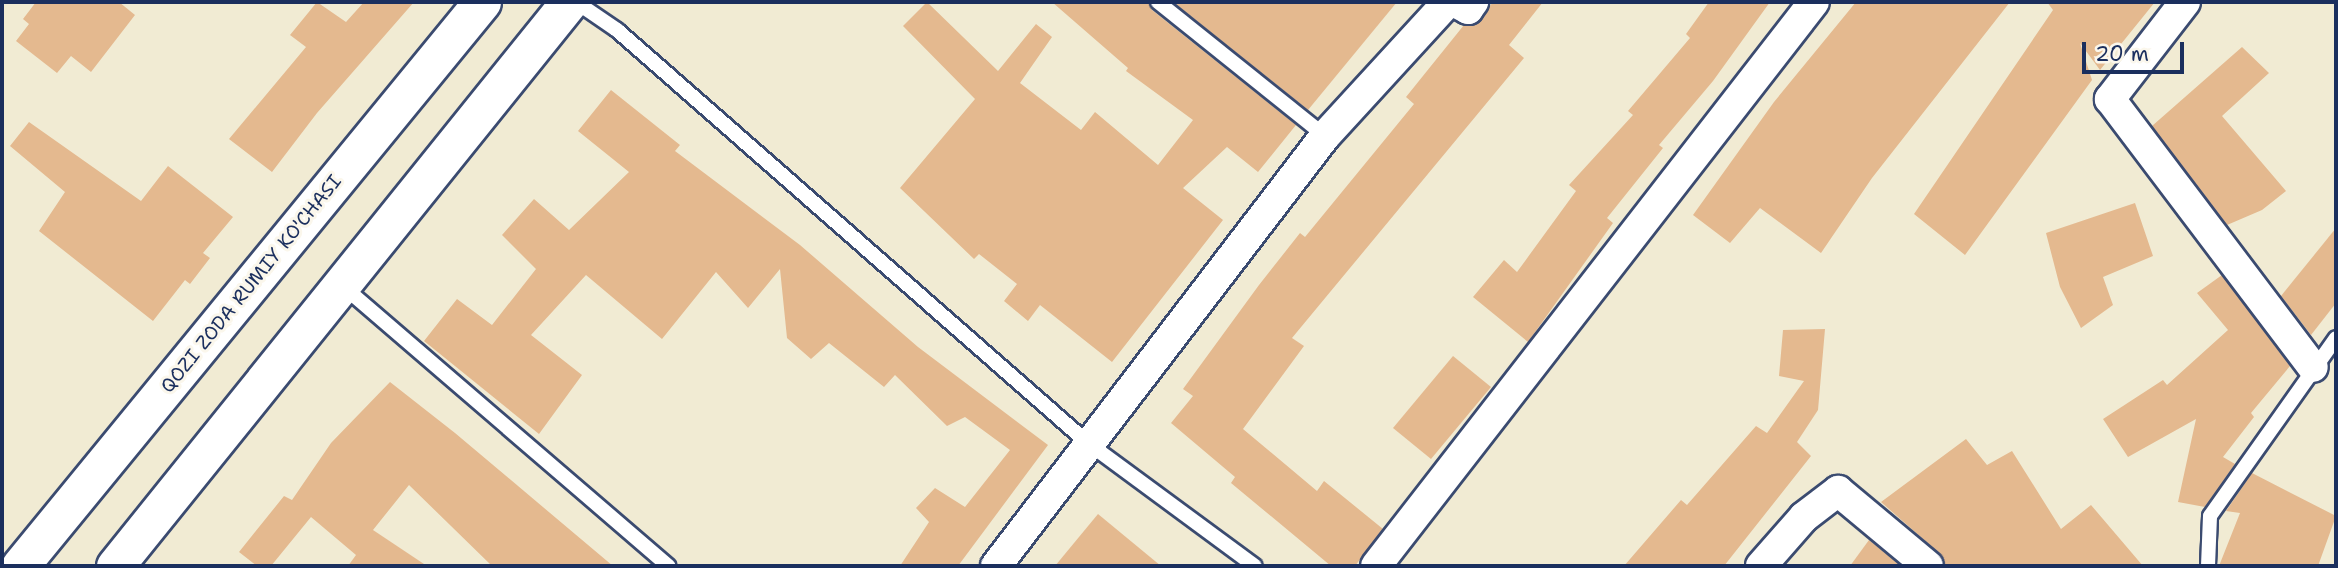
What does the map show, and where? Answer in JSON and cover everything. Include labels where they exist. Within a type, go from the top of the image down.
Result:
[{"type":"street","name":"QOZI ZODA RUMIY KO'CHASI","points":[[20,566],[482,2]]},
{"type":"street","points":[[115,566],[344,287],[569,2]]},
{"type":"street","points":[[996,566],[1325,136],[1448,2]]},
{"type":"street","points":[[1455,2],[1468,9],[1473,2]]},
{"type":"street","points":[[1376,566],[1814,2]]},
{"type":"street","points":[[2185,2],[2110,100],[2314,367]]},
{"type":"street","points":[[1761,566],[1804,517],[1838,491],[1927,566]]},
{"type":"lane","points":[[576,2],[617,30],[1088,443],[1255,566]]},
{"type":"lane","points":[[1158,2],[1325,136]]},
{"type":"lane","points":[[344,287],[668,566]]},
{"type":"lane","points":[[2208,566],[2210,516],[2336,338]]},
{"type":"building","points":[[36,2],[119,2],[135,15],[91,72],[71,56],[57,73],[16,41],[29,24],[23,19]]},
{"type":"building","points":[[317,2],[346,22],[364,2],[414,2],[317,113],[272,172],[229,139],[306,47],[290,35]]},
{"type":"building","points":[[927,2],[998,71],[1036,24],[1052,37],[1020,83],[1081,130],[1095,112],[1158,165],[1193,120],[1126,71],[1128,68],[1052,2],[1149,2],[1152,10],[1296,125],[1258,172],[1227,147],[1183,188],[1223,220],[1112,362],[1040,305],[1028,321],[1004,301],[1017,284],[979,254],[974,259],[900,188],[975,99],[903,26]]},
{"type":"building","points":[[1173,2],[1397,2],[1308,110]]},
{"type":"building","points":[[1493,2],[1543,2],[1509,45],[1524,58],[1292,338],[1304,346],[1243,429],[1317,491],[1324,481],[1383,529],[1355,566],[1331,566],[1231,483],[1235,477],[1171,423],[1193,396],[1183,389],[1259,285],[1300,233],[1305,237],[1414,104],[1406,97],[1464,25],[1476,24]]},
{"type":"building","points":[[1709,2],[1770,2],[1713,81],[1659,145],[1663,148],[1607,218],[1613,223],[1528,342],[1473,297],[1504,260],[1517,272],[1576,191],[1569,185],[1633,115],[1628,111],[1690,38],[1686,34]]},
{"type":"building","points":[[1856,2],[2010,2],[1872,178],[1821,253],[1760,208],[1730,243],[1693,215],[1774,102]]},
{"type":"building","points":[[2047,2],[2155,2],[2100,70],[2080,43],[2092,80],[1965,255],[1914,214],[2053,10]]},
{"type":"building","points":[[2242,47],[2269,73],[2222,116],[2286,191],[2262,210],[2227,225],[2152,126]]},
{"type":"building","points":[[611,90],[680,145],[675,151],[800,245],[918,347],[1048,445],[958,566],[900,566],[929,522],[916,508],[935,488],[965,507],[1010,450],[965,417],[947,426],[895,375],[884,387],[829,343],[811,359],[787,338],[780,269],[748,308],[716,272],[662,339],[586,275],[531,335],[582,375],[539,434],[424,341],[457,299],[492,325],[536,269],[502,235],[534,199],[569,230],[629,172],[578,131]]},
{"type":"building","points":[[29,122],[141,201],[168,166],[233,217],[203,253],[210,258],[190,284],[185,280],[153,321],[39,231],[65,192],[10,146]]},
{"type":"building","points":[[2135,203],[2153,256],[2103,277],[2113,305],[2081,328],[2060,287],[2046,233]]},
{"type":"building","points":[[2336,228],[2336,303],[2311,335],[2281,296]]},
{"type":"building","points":[[2222,275],[2290,366],[2251,413],[2254,417],[2223,457],[2235,464],[2205,507],[2178,502],[2196,419],[2128,457],[2103,419],[2163,380],[2167,385],[2228,330],[2197,293]]},
{"type":"building","points":[[1825,329],[1818,410],[1797,442],[1811,456],[1724,566],[1624,566],[1681,500],[1687,505],[1756,426],[1767,433],[1804,381],[1779,376],[1783,330]]},
{"type":"building","points":[[1453,356],[1491,387],[1431,459],[1393,428]]},
{"type":"building","points":[[390,382],[613,566],[492,566],[409,485],[373,530],[427,566],[348,566],[356,555],[311,517],[271,566],[257,566],[239,552],[284,496],[292,500],[331,443]]},
{"type":"building","points":[[1966,439],[1987,465],[2012,451],[2061,529],[2091,505],[2143,566],[1945,566],[1939,553],[1881,502]]},
{"type":"building","points":[[2252,473],[2336,516],[2318,566],[2219,566],[2240,513],[2226,511]]},
{"type":"building","points":[[1098,514],[1161,566],[1055,566]]},
{"type":"building","points":[[1869,540],[1901,566],[1850,566]]}]
